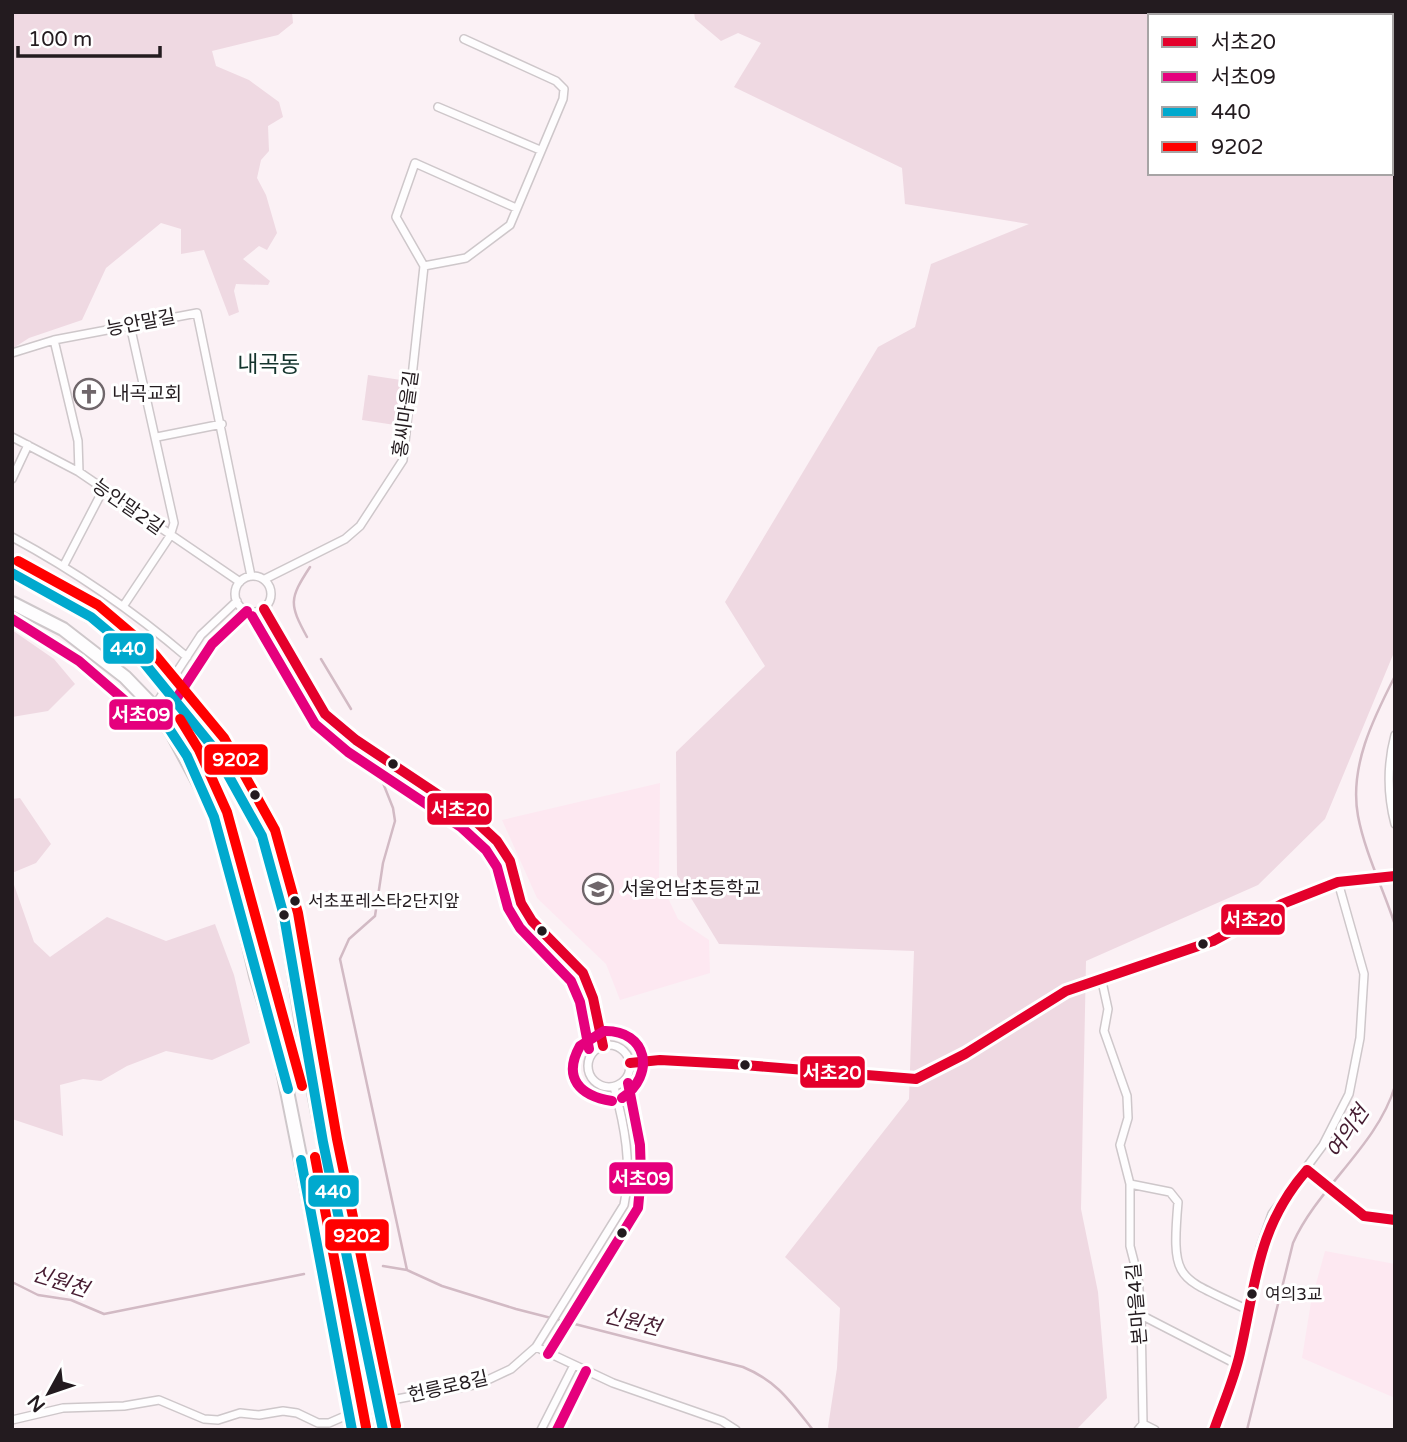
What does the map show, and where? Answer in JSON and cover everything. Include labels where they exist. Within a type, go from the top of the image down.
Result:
[{"type":"main road","points":[[12,573],[92,618],[133,652],[207,740],[242,793],[262,838],[294,969],[307,1054],[375,1403],[383,1430]]},
{"type":"main road","points":[[12,603],[63,629],[125,677],[154,707],[195,774],[227,850],[256,976],[281,1058],[351,1411],[352,1430]]},
{"type":"street","points":[[464,39],[541,73],[564,89],[563,99],[510,225],[466,258],[424,266],[396,218],[415,163],[516,208]]},
{"type":"street","points":[[438,107],[540,150]]},
{"type":"street","name":"홍씨마을길","points":[[265,579],[345,539],[360,526],[403,460],[424,266]]},
{"type":"street","name":"능안말길","points":[[12,353],[54,340],[197,313],[222,424],[251,576]]},
{"type":"street","points":[[124,605],[170,536],[174,523],[130,325]]},
{"type":"street","points":[[54,340],[78,441],[79,472]]},
{"type":"street","points":[[157,437],[222,424]]},
{"type":"street","name":"능안말2길","points":[[12,437],[79,472],[240,582]]},
{"type":"street","points":[[12,479],[28,445]]},
{"type":"street","points":[[64,565],[103,490]]},
{"type":"street","points":[[12,537],[64,565],[124,605],[187,657]]},
{"type":"street","points":[[251,576],[265,579],[272,594],[264,609],[249,611],[237,601],[236,589],[240,582],[251,576]]},
{"type":"street","points":[[154,707],[201,635],[237,601]]},
{"type":"street","points":[[264,609],[325,714],[356,740],[470,816],[497,841],[510,861],[521,903],[532,920],[583,973],[593,998],[603,1046]]},
{"type":"street","points":[[1395,735],[1389,757],[1388,780],[1395,824]]},
{"type":"street","points":[[1035,1008],[1066,991],[1101,977],[1213,941],[1282,904],[1338,882],[1395,876]]},
{"type":"street","points":[[1214,1430],[1236,1364],[1260,1248],[1272,1214],[1292,1184],[1307,1170],[1349,1094],[1360,1038],[1364,974],[1338,882]]},
{"type":"street","name":"본마을4길","points":[[1101,977],[1108,1009],[1104,1031],[1127,1096],[1128,1118],[1119,1145],[1130,1184],[1130,1246],[1138,1277],[1141,1315],[1140,1427],[1155,1430]]},
{"type":"street","points":[[603,1046],[623,1050],[630,1063],[628,1074],[614,1087],[598,1086],[589,1075],[591,1055],[603,1046]]},
{"type":"street","points":[[630,1063],[660,1060],[732,1064],[916,1079],[965,1054]]},
{"type":"street","name":"헌릉로8길","points":[[328,1426],[351,1411],[375,1403],[479,1384],[511,1370],[536,1347],[624,1205],[629,1179],[627,1146],[614,1087]]},
{"type":"street","points":[[1307,1170],[1364,1216],[1395,1220]]},
{"type":"street","points":[[1130,1184],[1170,1192],[1175,1197],[1178,1202],[1174,1249],[1180,1270],[1192,1283],[1248,1310]]},
{"type":"street","points":[[1141,1315],[1236,1364]]},
{"type":"street","points":[[536,1347],[613,1383],[722,1421],[736,1430]]},
{"type":"street","points":[[541,1430],[574,1365]]},
{"type":"street","points":[[12,1420],[63,1408],[124,1406],[159,1400],[204,1419],[218,1420],[240,1413],[259,1415],[283,1411],[297,1413],[328,1426]]},
{"type":"shaded area","points":[[12,12],[292,12],[293,23],[278,35],[212,51],[216,66],[249,80],[279,102],[283,117],[268,126],[269,151],[261,160],[257,178],[266,195],[277,233],[267,250],[259,246],[243,259],[270,281],[268,285],[236,284],[234,291],[239,312],[229,316],[204,250],[181,254],[181,229],[161,223],[106,268],[82,320],[29,338],[12,349]]},
{"type":"shaded area","points":[[694,12],[1395,12],[1395,650],[1325,819],[1258,885],[1086,961],[1081,1209],[1098,1292],[1107,1398],[1076,1430],[830,1430],[828,1427],[837,1368],[840,1308],[785,1257],[909,1099],[914,951],[719,944],[677,875],[676,752],[765,666],[725,602],[878,347],[915,327],[931,264],[1029,224],[905,204],[902,168],[734,87],[761,43],[738,33],[721,41],[695,19]]},
{"type":"shaded area","points":[[368,375],[401,380],[395,425],[362,420]]},
{"type":"shaded area","points":[[12,630],[54,659],[75,684],[48,711],[12,717]]},
{"type":"shaded area","name":"서울언남초등학교","points":[[660,783],[659,879],[678,919],[709,940],[710,973],[620,1000],[606,964],[537,898],[502,820]]},
{"type":"shaded area","points":[[20,798],[51,844],[36,863],[12,873],[12,799]]},
{"type":"shaded area","points":[[12,879],[34,942],[50,957],[107,917],[166,941],[215,924],[234,975],[250,1043],[212,1060],[166,1051],[127,1066],[101,1081],[83,1079],[60,1085],[63,1136],[12,1119]]},
{"type":"shaded area","points":[[1325,1251],[1395,1264],[1395,1398],[1302,1358],[1311,1302]]},
{"type":"waterway","points":[[307,637],[297,617],[294,602],[298,587],[310,567]]},
{"type":"waterway","points":[[321,659],[351,709]]},
{"type":"waterway","name":"여의천","points":[[1395,676],[1365,744],[1356,798],[1365,843],[1395,925]]},
{"type":"waterway","points":[[377,768],[393,808],[395,821],[383,863],[375,916],[349,939],[340,959],[407,1270]]},
{"type":"waterway","name":"여의천","points":[[1247,1430],[1293,1243],[1317,1203],[1375,1128],[1395,1086]]},
{"type":"waterway","name":"신원천","points":[[383,1266],[407,1270],[442,1286],[516,1309],[743,1367],[774,1385],[813,1430]]},
{"type":"waterway","name":"신원천","points":[[12,1282],[38,1295],[71,1300],[104,1314],[304,1274]]},
{"type":"tunnel","points":[[965,1054],[1035,1008]]},
{"type":"transit line","name":"9202","points":[[18,561],[98,605],[151,650],[224,738],[275,830],[298,913],[337,1139],[396,1426]]},
{"type":"transit line","name":"440","points":[[12,573],[91,617],[141,659],[212,746],[262,836],[284,916],[323,1142],[383,1430]]},
{"type":"transit line","name":"서초20","points":[[264,609],[325,714],[356,740],[470,816],[497,841],[510,861],[521,903],[532,921],[583,973],[593,998],[603,1046]]},
{"type":"transit line","name":"서초09","points":[[12,619],[79,661],[145,718],[154,721],[165,716],[212,644],[247,611]]},
{"type":"transit line","name":"서초09","points":[[252,616],[315,724],[348,752],[461,827],[486,850],[497,867],[508,908],[520,928],[571,981],[580,1002],[589,1049]]},
{"type":"transit line","name":"9202","points":[[180,719],[199,750],[227,812],[302,1086]]},
{"type":"transit line","name":"440","points":[[168,727],[187,756],[214,817],[288,1089]]},
{"type":"transit line","name":"서초20","points":[[630,1063],[660,1060],[732,1064],[916,1079],[965,1054],[1066,991],[1213,941],[1282,904],[1338,882],[1395,876]]},
{"type":"transit line","name":"서초09","points":[[612,1101],[583,1090],[574,1076],[573,1067],[580,1046],[604,1031],[630,1038],[638,1046],[642,1056],[640,1078],[622,1098]]},
{"type":"transit line","name":"서초09","points":[[548,1354],[638,1208],[640,1145],[628,1083]]},
{"type":"transit line","name":"9202","points":[[315,1157],[366,1427]]},
{"type":"transit line","name":"440","points":[[301,1160],[352,1430]]},
{"type":"transit line","name":"서초20","points":[[1307,1170],[1364,1216],[1395,1220]]},
{"type":"transit line","name":"서초20","points":[[1214,1430],[1238,1363],[1255,1279],[1268,1234],[1290,1191],[1307,1170]]},
{"type":"transit line","name":"서초09","points":[[557,1430],[586,1371]]},
{"type":"place","name":"내곡교회","points":[[89,394]]},
{"type":"place","name":"서울언남초등학교","points":[[598,889]]},
{"type":"place","name":"서초포레스타2단지앞","points":[[295,901]]},
{"type":"place","name":"여의3교","points":[[1252,1294]]},
{"type":"district","name":"내곡동","points":[[269,365]]}]
